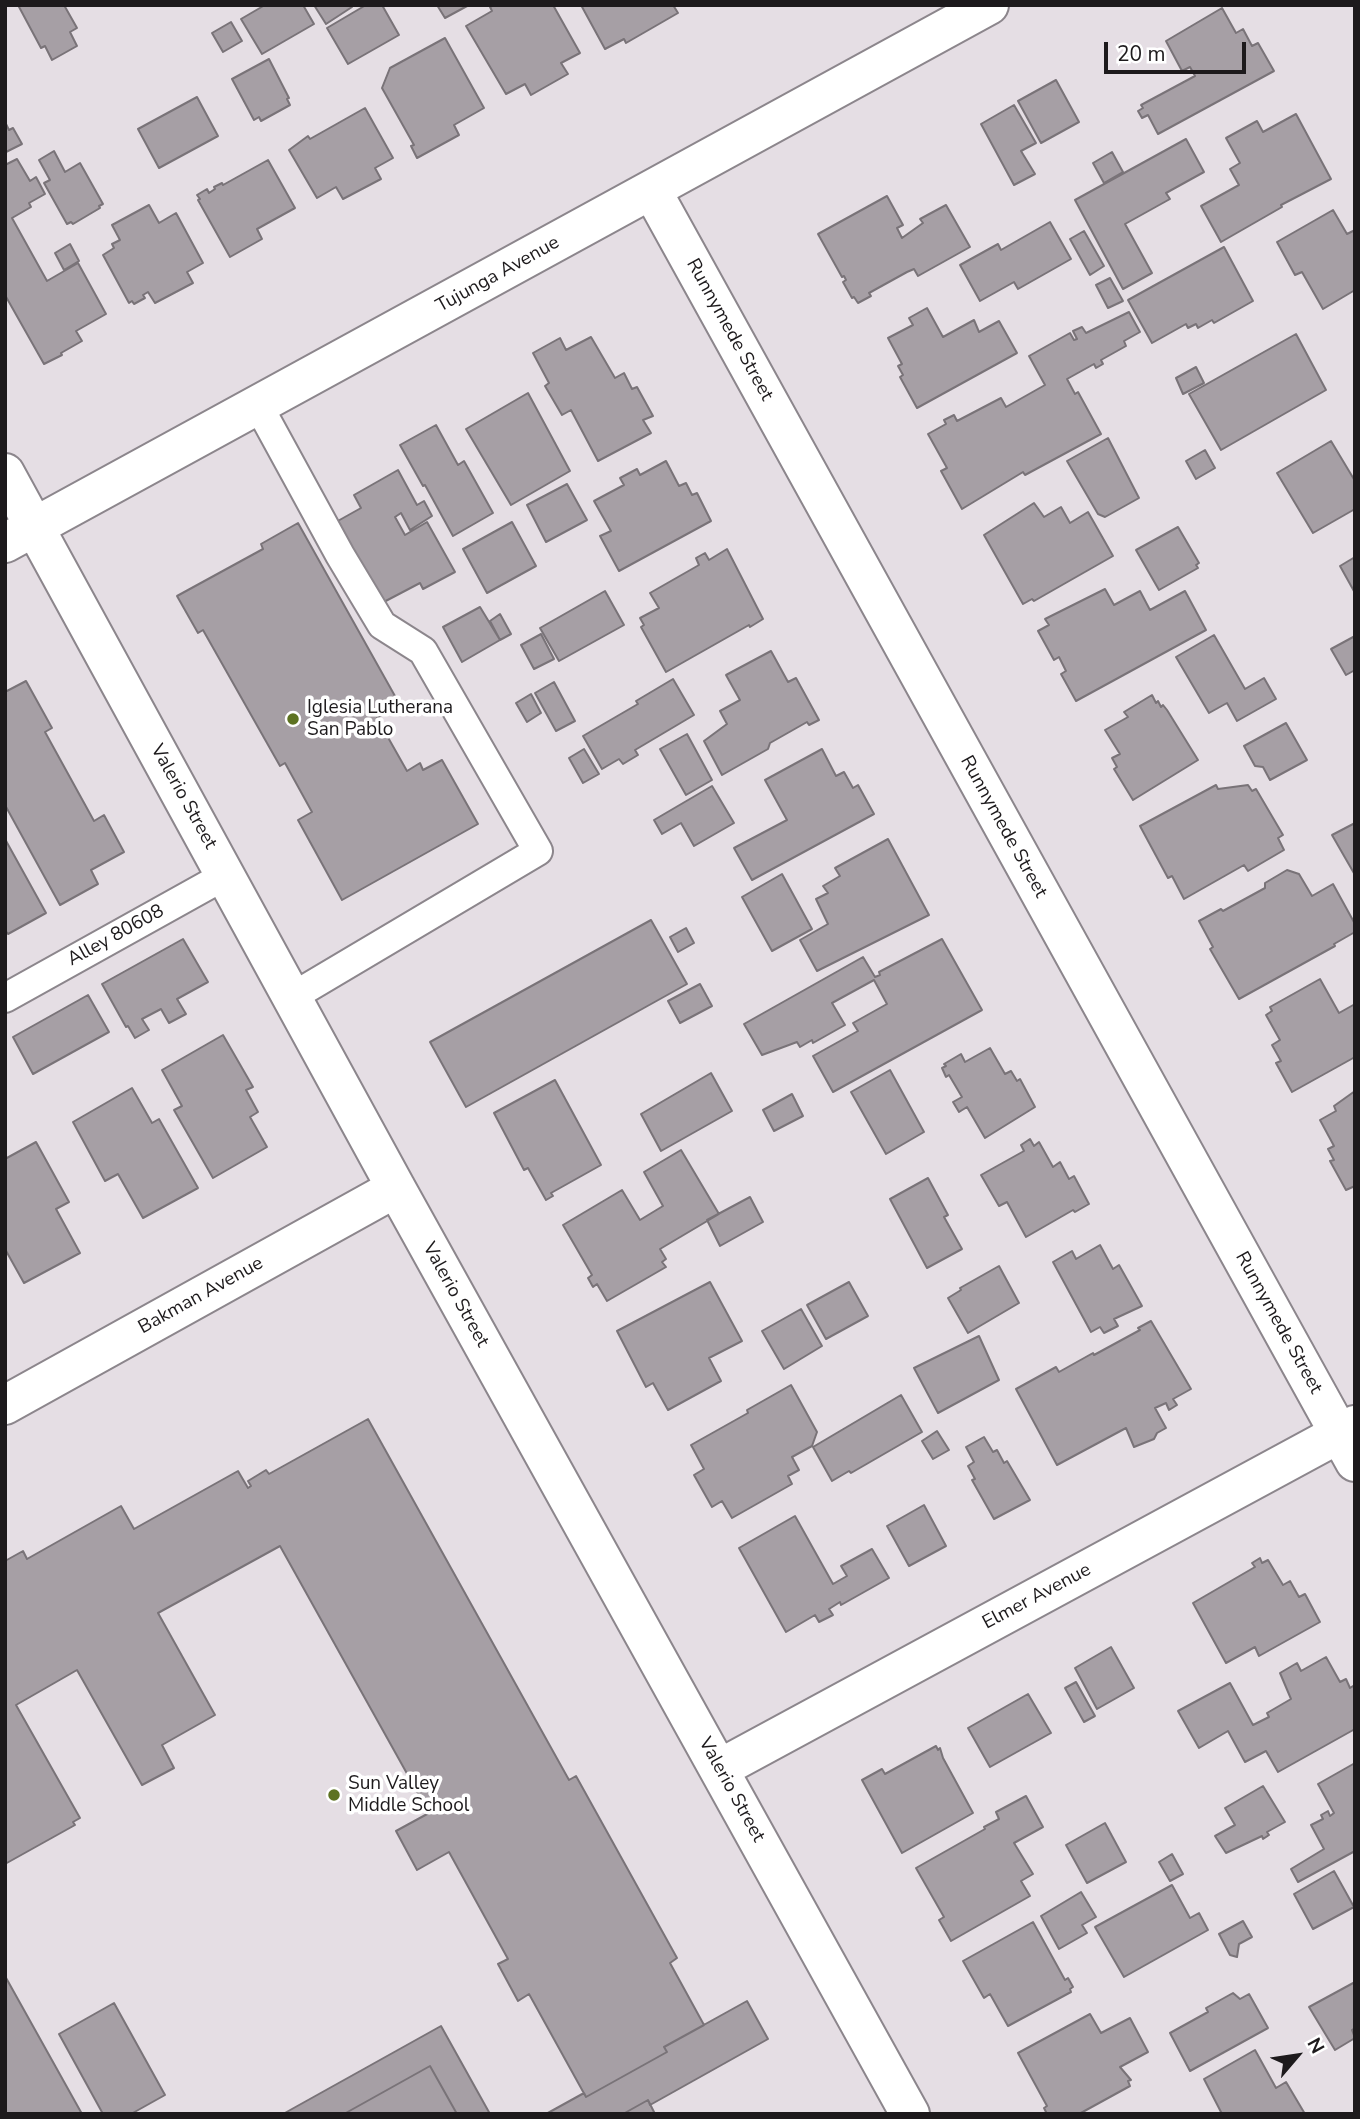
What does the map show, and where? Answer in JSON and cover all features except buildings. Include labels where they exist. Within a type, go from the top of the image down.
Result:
[{"type":"street","name":"Tujunga Avenue","points":[[20,535],[989,5]]},
{"type":"street","name":"Runnymede Street","points":[[652,191],[1350,1441]]},
{"type":"street","name":"Valerio Street","points":[[5,473],[20,535],[226,875],[396,1188],[910,2114]]},
{"type":"street","name":"Bakman Avenue","points":[[5,1405],[396,1188]]},
{"type":"street","name":"Elmer Avenue","points":[[719,1769],[1350,1441]]},
{"type":"lane","points":[[258,405],[340,555],[382,625],[423,651],[538,851],[292,998]]},
{"type":"lane","name":"Alley 80608","points":[[5,998],[226,875]]},
{"type":"place","name":"Iglesia Lutherana San Pablo","points":[[293,719]]},
{"type":"place","name":"Sun Valley Middle School","points":[[334,1795]]}]
